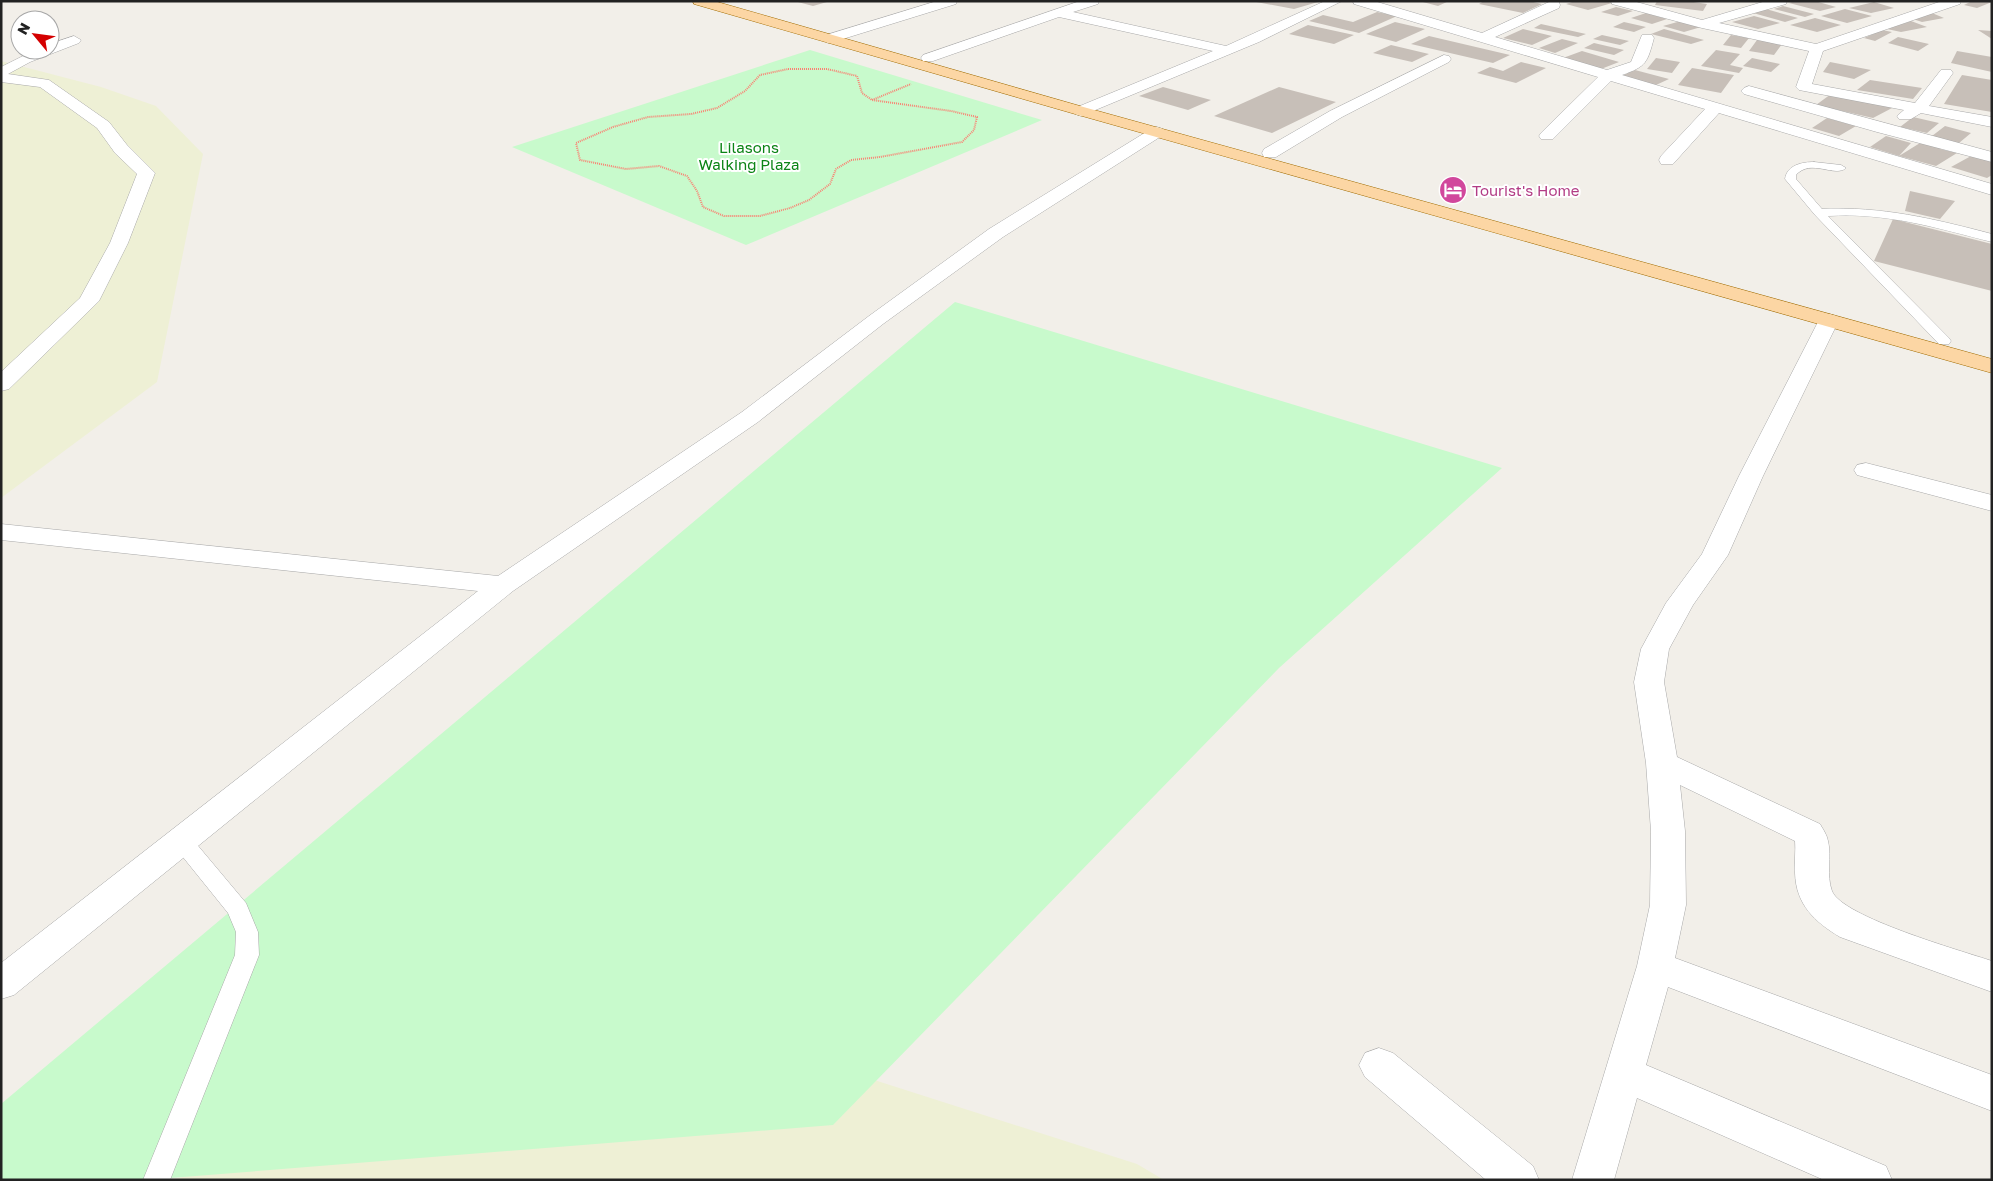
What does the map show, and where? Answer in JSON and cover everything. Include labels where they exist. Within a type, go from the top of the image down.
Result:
[{"type":"main road","points":[[699,1],[835,37],[928,58],[1088,108],[1156,132],[1307,168],[1589,247],[1992,354]]},
{"type":"main road","points":[[728,1],[942,72],[1270,153],[1307,168]]},
{"type":"main road","points":[[1589,247],[1829,320],[1992,366]]},
{"type":"street","points":[[835,37],[951,1]]},
{"type":"street","points":[[928,58],[1093,1]]},
{"type":"street","points":[[1088,108],[1227,50],[1336,1]]},
{"type":"street","points":[[1360,1],[1992,190]]},
{"type":"street","points":[[1389,10],[1409,1]]},
{"type":"street","points":[[1617,1],[1639,4],[1702,24],[1817,48],[1955,1]]},
{"type":"street","points":[[1702,24],[1781,1]]},
{"type":"street","points":[[1483,38],[1554,5]]},
{"type":"street","points":[[1059,13],[1227,50]]},
{"type":"street","points":[[1547,136],[1608,75],[1636,65],[1643,53],[1647,38]]},
{"type":"street","points":[[60,46],[74,40]]},
{"type":"street","points":[[1817,48],[1804,87],[1817,89]]},
{"type":"street","points":[[1270,153],[1336,114],[1444,59]]},
{"type":"street","points":[[1,72],[23,60]]},
{"type":"street","points":[[1856,148],[1919,108],[1946,73]]},
{"type":"street","points":[[1,78],[44,83],[103,124],[122,149],[146,173],[119,243],[89,301],[1,384]]},
{"type":"street","points":[[1668,160],[1723,109],[1749,91],[1760,79]]},
{"type":"street","points":[[1789,84],[1992,122]]},
{"type":"street","points":[[1749,91],[1883,130],[1992,157]]},
{"type":"street","points":[[1,984],[503,585],[750,417],[876,320],[996,233],[1156,132]]},
{"type":"street","points":[[1593,1180],[1655,966],[1668,905],[1668,831],[1662,763],[1649,682],[1655,649],[1680,603],[1715,555],[1751,476],[1829,320]]},
{"type":"street","points":[[1866,470],[1992,503]]},
{"type":"street","points":[[1,532],[503,585]]},
{"type":"street","points":[[1662,763],[1808,833],[1812,840],[1812,885],[1818,902],[1834,916],[1853,927],[1992,977]]},
{"type":"street","points":[[1655,966],[1992,1093]]},
{"type":"street","points":[[1379,1065],[1518,1180]]},
{"type":"street","points":[[1625,1074],[1871,1180]]},
{"type":"lane","points":[[1841,168],[1800,166],[1791,175],[1791,179],[1819,213],[1944,341]]},
{"type":"lane","points":[[1819,213],[1851,211],[1886,214],[1920,220],[1992,238]]},
{"type":"lane","points":[[156,1180],[247,955],[248,932],[238,909],[181,841]]},
{"type":"path","points":[[788,69],[827,69],[857,76],[862,93],[872,100],[902,106],[930,106],[956,110],[977,117],[974,130],[962,142],[880,157],[851,160],[836,169],[830,184],[809,200],[790,208],[760,216],[724,216],[703,207],[687,176],[659,166],[626,169],[580,160],[576,143],[613,127],[648,118],[691,114],[717,108],[745,92],[760,75],[788,69]]},
{"type":"path","points":[[872,100],[942,72]]},
{"type":"green space","name":"Lilasons Walking Plaza","points":[[810,50],[1042,120],[746,245],[512,147]]},
{"type":"green space","points":[[1,61],[101,87],[156,106],[203,154],[157,382],[1,498]]},
{"type":"green space","points":[[955,302],[1502,468],[1279,668],[833,1125],[145,1180],[1,1180],[1,1104]]},
{"type":"green space","points":[[768,1046],[1137,1164],[1164,1180],[169,1180]]},
{"type":"building","points":[[794,1],[827,1],[827,2],[813,6]]},
{"type":"building","points":[[1251,1],[1318,1],[1318,2],[1294,9]]},
{"type":"building","points":[[1419,1],[1449,1],[1438,6]]},
{"type":"building","points":[[1484,1],[1529,1],[1542,4],[1523,13],[1479,4]]},
{"type":"building","points":[[1575,1],[1605,1],[1612,3],[1588,10],[1566,4]]},
{"type":"building","points":[[1657,1],[1687,1],[1707,4],[1703,11],[1655,5]]},
{"type":"building","points":[[1795,1],[1815,1],[1836,7],[1820,11],[1789,3]]},
{"type":"building","points":[[1972,1],[1992,2],[1977,8],[1964,5]]},
{"type":"building","points":[[1874,2],[1894,8],[1871,13],[1849,8]]},
{"type":"building","points":[[1783,6],[1814,14],[1805,17],[1774,9]]},
{"type":"building","points":[[1616,7],[1633,11],[1618,16],[1601,12]]},
{"type":"building","points":[[1766,9],[1798,18],[1785,22],[1753,13]]},
{"type":"building","points":[[1845,9],[1872,16],[1847,23],[1821,16]]},
{"type":"building","points":[[1377,12],[1397,16],[1359,33],[1309,21],[1323,15],[1353,22]]},
{"type":"building","points":[[1646,13],[1667,19],[1652,24],[1631,18]]},
{"type":"building","points":[[1932,13],[1944,18],[1922,22],[1913,19]]},
{"type":"building","points":[[1754,16],[1780,23],[1758,29],[1732,22]]},
{"type":"building","points":[[1815,18],[1841,25],[1817,32],[1790,25]]},
{"type":"building","points":[[1681,21],[1701,27],[1684,32],[1663,26]]},
{"type":"building","points":[[1911,21],[1927,27],[1901,32],[1887,29]]},
{"type":"building","points":[[1395,22],[1425,29],[1396,42],[1366,34]]},
{"type":"building","points":[[1624,22],[1646,27],[1634,32],[1613,27]]},
{"type":"building","points":[[1541,24],[1586,34],[1578,37],[1534,28]]},
{"type":"building","points":[[1308,25],[1354,35],[1334,44],[1289,34]]},
{"type":"building","points":[[1523,29],[1552,36],[1532,45],[1503,38]]},
{"type":"building","points":[[1664,29],[1704,40],[1691,44],[1651,34]]},
{"type":"building","points":[[1882,30],[1892,32],[1875,41],[1864,38]]},
{"type":"building","points":[[1978,30],[1992,31],[1992,39]]},
{"type":"building","points":[[1602,35],[1629,41],[1620,45],[1593,39]]},
{"type":"building","points":[[1731,35],[1749,38],[1741,48],[1723,45]]},
{"type":"building","points":[[1429,36],[1510,55],[1493,63],[1411,44]]},
{"type":"building","points":[[1898,37],[1929,44],[1918,51],[1888,43]]},
{"type":"building","points":[[1562,39],[1578,43],[1555,53],[1539,48]]},
{"type":"building","points":[[1757,40],[1782,44],[1774,55],[1749,51]]},
{"type":"building","points":[[1594,43],[1624,50],[1614,55],[1584,48]]},
{"type":"building","points":[[1391,45],[1429,54],[1412,62],[1373,53]]},
{"type":"building","points":[[1716,50],[1740,54],[1730,65],[1743,68],[1739,73],[1701,66]]},
{"type":"building","points":[[1582,51],[1619,62],[1601,69],[1563,58]]},
{"type":"building","points":[[1957,51],[1992,57],[1992,72],[1951,63]]},
{"type":"building","points":[[1656,58],[1680,62],[1672,73],[1647,69]]},
{"type":"building","points":[[1752,58],[1780,64],[1771,72],[1743,66]]},
{"type":"building","points":[[1521,62],[1546,68],[1516,83],[1477,73],[1490,67],[1503,71]]},
{"type":"building","points":[[1830,62],[1871,70],[1854,79],[1823,72]]},
{"type":"building","points":[[1692,68],[1734,75],[1721,93],[1678,85]]},
{"type":"building","points":[[1635,70],[1669,79],[1656,85],[1621,76]]},
{"type":"building","points":[[1962,75],[1992,80],[1992,112],[1944,104]]},
{"type":"building","points":[[1870,80],[1922,88],[1913,99],[1857,90]]},
{"type":"building","points":[[1163,87],[1211,100],[1188,110],[1139,96]]},
{"type":"building","points":[[1279,87],[1336,102],[1272,133],[1214,116]]},
{"type":"building","points":[[1831,94],[1894,107],[1873,118],[1816,105]]},
{"type":"building","points":[[1913,117],[1939,123],[1927,133],[1900,127]]},
{"type":"building","points":[[1827,118],[1856,126],[1839,136],[1812,128]]},
{"type":"building","points":[[1945,126],[1971,133],[1959,143],[1932,136]]},
{"type":"building","points":[[1886,136],[1911,143],[1899,156],[1870,147]]},
{"type":"building","points":[[1920,143],[1957,153],[1936,166],[1899,156]]},
{"type":"building","points":[[1971,156],[1992,162],[1992,175],[1987,178],[1951,167]]},
{"type":"building","points":[[1910,191],[1955,201],[1940,219],[1905,211]]},
{"type":"building","points":[[1893,219],[1992,244],[1992,291],[1874,261]]},
{"type":"place","name":"Tourist's Home","points":[[1453,190]]}]
